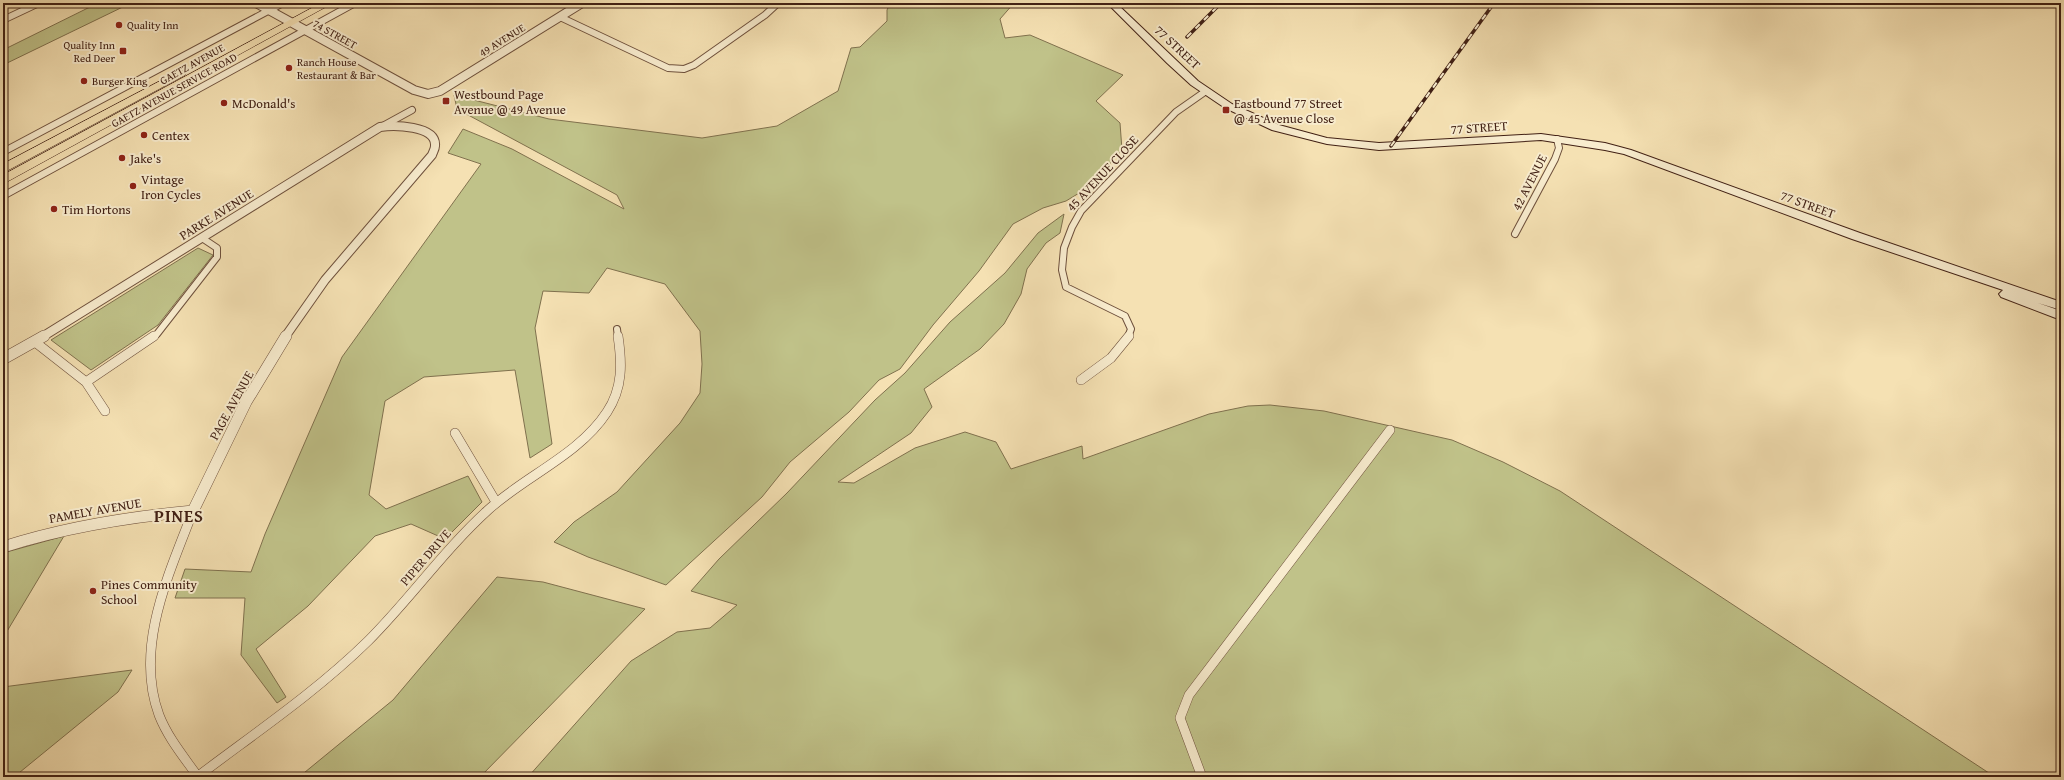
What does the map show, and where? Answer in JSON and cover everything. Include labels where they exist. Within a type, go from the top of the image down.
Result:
[{"type":"main road","name":"GAETZ AVENUE","points":[[3,180],[287,20],[310,3]]},
{"type":"main road","name":"GAETZ AVENUE","points":[[3,169],[287,20],[328,3]]},
{"type":"main road","name":"77 STREET","points":[[1111,3],[1206,91],[1233,108],[1267,124],[1300,134],[1340,142],[1403,146],[1523,137],[1557,139],[1594,144],[1627,152],[1878,244],[2061,316]]},
{"type":"main road","name":"77 STREET","points":[[1878,244],[1928,259],[2061,306]]},
{"type":"street","points":[[3,20],[39,3]]},
{"type":"street","name":"74 STREET","points":[[256,3],[414,90],[424,94],[432,94]]},
{"type":"street","name":"GAETZ AVENUE SERVICE ROAD","points":[[3,152],[283,3]]},
{"type":"street","name":"GAETZ AVENUE SERVICE ROAD","points":[[3,196],[355,3]]},
{"type":"street","name":"49 AVENUE","points":[[432,94],[440,91],[582,3]]},
{"type":"street","points":[[560,17],[668,68],[680,70],[689,68],[698,63],[765,16],[778,3]]},
{"type":"street","name":"45 AVENUE CLOSE","points":[[1081,380],[1094,372],[1128,340],[1131,329],[1125,316],[1066,287],[1061,274],[1071,225],[1081,211],[1166,121],[1190,100],[1206,91]]},
{"type":"street","name":"PARKE AVENUE","points":[[3,359],[35,342],[402,114],[412,110]]},
{"type":"street","name":"PAGE AVENUE","points":[[198,777],[169,734],[159,714],[151,680],[150,659],[159,608],[193,511],[218,455],[251,392],[310,300],[357,240],[435,150],[436,145],[434,139],[423,130],[395,125],[380,128]]},
{"type":"street","name":"42 AVENUE","points":[[1515,234],[1555,159],[1558,148],[1557,139]]},
{"type":"street","points":[[86,382],[145,343],[162,329],[217,257],[217,248],[202,238]]},
{"type":"street","name":"PIPER DRIVE","points":[[198,777],[307,694],[359,649],[392,616],[441,556],[496,502],[584,438],[607,412],[618,391],[622,373],[616,329]]},
{"type":"street","points":[[35,342],[86,382],[105,411]]},
{"type":"street","points":[[1202,777],[1180,718],[1189,695],[1390,430]]},
{"type":"street","points":[[455,433],[496,502]]},
{"type":"street","name":"PAMELY AVENUE","points":[[3,547],[49,532],[89,523],[127,517],[193,511]]},
{"type":"green space","points":[[98,3],[131,3],[3,65],[3,50]]},
{"type":"green space","points":[[890,3],[1014,3],[1000,19],[1005,38],[1030,35],[1123,75],[1096,101],[1120,123],[1122,150],[1089,187],[1066,201],[1043,208],[1013,224],[979,271],[933,325],[900,369],[879,380],[849,412],[790,462],[762,497],[666,585],[588,557],[554,542],[574,522],[617,492],[680,423],[700,393],[702,364],[700,331],[665,284],[607,268],[589,293],[543,291],[535,328],[552,444],[530,458],[515,370],[424,377],[385,401],[369,495],[386,509],[468,476],[482,502],[445,539],[411,524],[375,536],[308,606],[256,649],[286,697],[277,703],[241,655],[245,598],[175,598],[185,569],[251,572],[265,534],[342,357],[481,164],[448,153],[463,129],[512,149],[624,209],[617,195],[457,109],[454,95],[549,119],[702,138],[777,126],[838,91],[851,48],[860,47],[887,21],[887,10]]},
{"type":"green space","points":[[1064,214],[1060,233],[1046,243],[1027,269],[1021,294],[1004,324],[980,349],[924,389],[932,407],[911,433],[838,482],[854,483],[915,448],[965,432],[996,442],[1011,469],[1082,446],[1083,459],[1209,414],[1248,406],[1270,405],[1324,411],[1452,440],[1503,462],[1560,491],[1995,777],[567,777],[565,775],[562,777],[528,777],[631,661],[677,632],[710,628],[737,605],[691,591],[719,559],[787,493],[875,400],[905,373],[950,322],[1005,273],[1038,233]]},
{"type":"green space","points":[[198,248],[213,255],[158,325],[91,370],[51,340]]},
{"type":"green space","points":[[64,536],[3,638],[3,553]]},
{"type":"green space","points":[[497,577],[543,582],[645,609],[480,777],[299,777],[393,700]]},
{"type":"green space","points":[[132,670],[118,692],[14,777],[3,777],[3,687]]},
{"type":"railway","points":[[1187,37],[1221,3]]},
{"type":"railway","points":[[1391,146],[1494,3]]},
{"type":"place","name":"Quality Inn","points":[[119,25]]},
{"type":"place","name":"Quality Inn Red Deer","points":[[123,51]]},
{"type":"place","name":"Ranch House Restaurant & Bar","points":[[289,68]]},
{"type":"place","name":"Burger King","points":[[84,81]]},
{"type":"place","name":"Westbound Page Avenue @ 49 Avenue","points":[[446,101]]},
{"type":"place","name":"McDonald's","points":[[224,103]]},
{"type":"place","name":"Eastbound 77 Street @ 45 Avenue Close","points":[[1226,110]]},
{"type":"place","name":"Centex","points":[[144,135]]},
{"type":"place","name":"Jake's","points":[[122,158]]},
{"type":"place","name":"Vintage Iron Cycles","points":[[133,186]]},
{"type":"place","name":"Tim Hortons","points":[[54,209]]},
{"type":"place","name":"Pines Community School","points":[[93,591]]},
{"type":"district","name":"PINES","points":[[179,516]]}]
